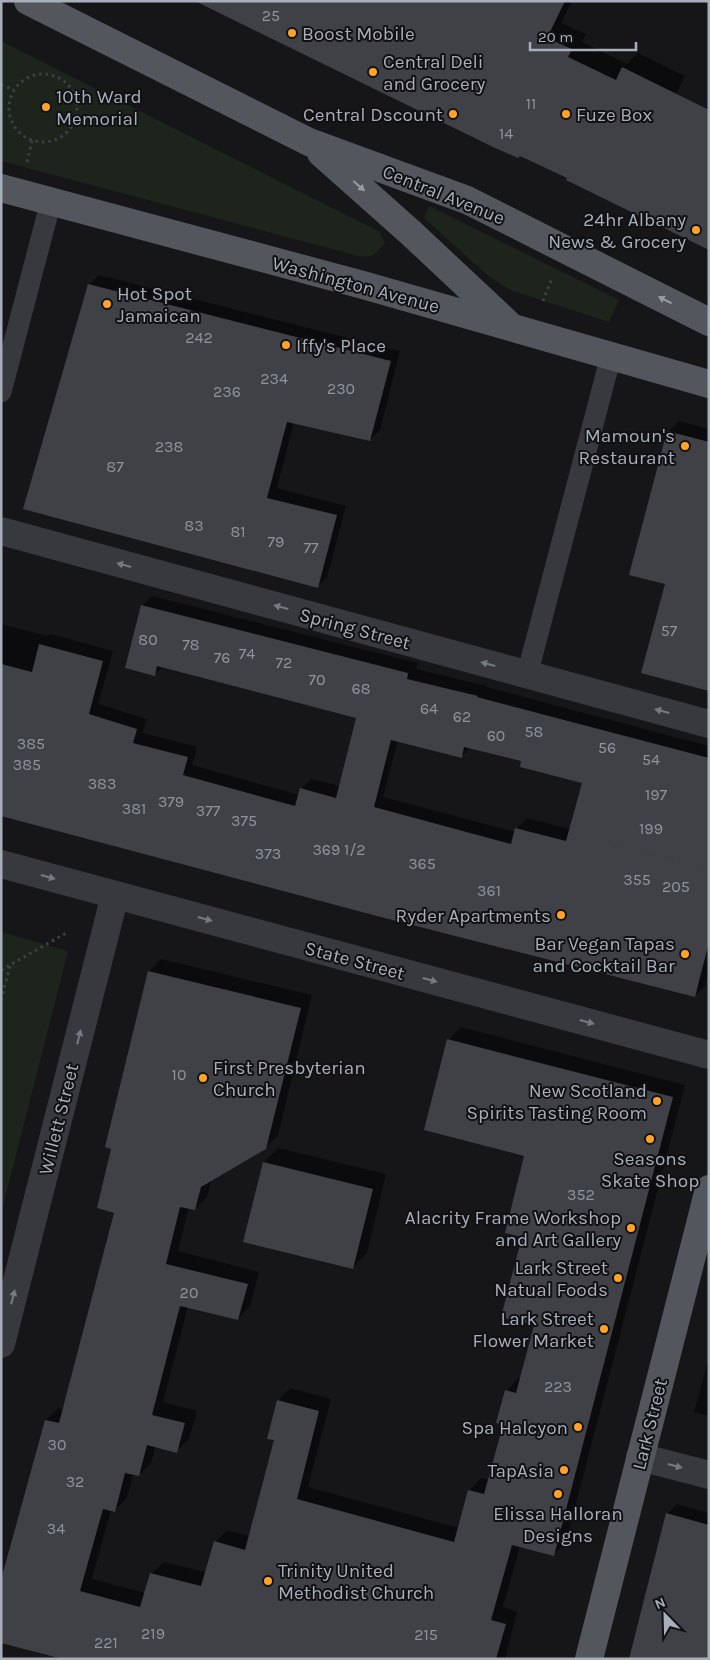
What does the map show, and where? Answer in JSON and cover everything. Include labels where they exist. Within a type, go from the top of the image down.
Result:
[{"type":"main road","name":"Central Avenue","points":[[28,1],[309,142],[467,200],[709,322]]},
{"type":"main road","name":"Central Avenue","points":[[309,142],[411,233],[511,327]]},
{"type":"main road","name":"Washington Avenue","points":[[1,188],[363,285],[709,384]]},
{"type":"main road","name":"Lark Street","points":[[589,1659],[709,1189]]},
{"type":"street","name":"Spring Street","points":[[1,531],[709,724]]},
{"type":"street","name":"State Street","points":[[1,864],[709,1055]]},
{"type":"street","name":"Willett Street","points":[[1,1344],[115,895]]},
{"type":"street","points":[[640,1456],[709,1475]]},
{"type":"lane","points":[[1,392],[52,201]]},
{"type":"lane","points":[[527,675],[611,356]]},
{"type":"path","points":[[48,74],[59,79],[69,86],[77,107],[76,116],[71,128],[56,140],[44,142],[32,141],[18,132],[11,122],[9,106],[14,90],[22,82],[36,75],[48,74]]},
{"type":"path","points":[[1,85],[14,90]]},
{"type":"path","points":[[543,301],[553,276]]},
{"type":"path","points":[[596,838],[709,870]]},
{"type":"path","points":[[1,970],[68,932]]},
{"type":"path","points":[[1,1000],[10,965]]},
{"type":"shaded area","points":[[1,41],[380,232],[385,243],[373,255],[358,256],[1,161]]},
{"type":"shaded area","points":[[429,206],[619,300],[609,322],[510,290],[486,274],[424,218]]},
{"type":"shaded area","points":[[1,932],[68,951],[1,1214]]},
{"type":"building","points":[[195,1],[565,1],[547,38],[572,49],[568,57],[616,80],[622,67],[709,110],[709,250],[566,180],[567,178],[520,156],[518,158],[493,147]]},
{"type":"building","points":[[88,284],[391,361],[370,441],[287,422],[267,498],[337,515],[318,588],[23,509]]},
{"type":"building","points":[[667,431],[709,442],[709,691],[641,673],[665,584],[629,575]]},
{"type":"building","points":[[141,605],[408,673],[407,679],[478,696],[709,758],[709,942],[695,997],[377,916],[1,816],[1,664],[32,672],[39,644],[103,661],[89,714],[137,729],[133,743],[188,757],[183,775],[295,806],[300,788],[336,798],[356,718],[157,666],[155,676],[125,668]],"holes":[[[391,740],[462,758],[464,747],[521,761],[520,767],[582,783],[566,841],[515,828],[511,844],[374,807]]]},
{"type":"building","points":[[148,971],[301,1008],[266,1149],[201,1187],[195,1210],[180,1207],[166,1264],[248,1284],[238,1320],[180,1306],[152,1415],[185,1423],[177,1453],[147,1445],[139,1476],[125,1473],[115,1512],[103,1509],[80,1591],[140,1607],[150,1573],[201,1586],[214,1541],[245,1550],[274,1440],[267,1439],[277,1400],[319,1411],[297,1499],[454,1542],[468,1490],[484,1494],[503,1425],[496,1423],[505,1390],[516,1393],[534,1325],[501,1317],[522,1237],[505,1233],[524,1156],[424,1130],[447,1039],[673,1097],[554,1556],[512,1545],[491,1620],[506,1624],[496,1659],[63,1659],[1,1643],[1,1580],[45,1420],[59,1423],[114,1213],[97,1208],[111,1149],[105,1147]]},
{"type":"building","points":[[263,1162],[373,1189],[353,1269],[243,1242]]},
{"type":"building","points":[[666,1513],[709,1525],[709,1659],[629,1659]]},
{"type":"place","name":"Boost Mobile","points":[[292,33]]},
{"type":"place","name":"Central Deli and Grocery","points":[[373,72]]},
{"type":"place","name":"10th Ward Memorial","points":[[46,107]]},
{"type":"place","name":"Central Dscount","points":[[453,114]]},
{"type":"place","name":"Fuze Box","points":[[566,114]]},
{"type":"place","name":"24hr Albany News & Grocery","points":[[696,230]]},
{"type":"place","name":"Hot Spot Jamaican","points":[[107,304]]},
{"type":"place","name":"Iffy's Place","points":[[286,345]]},
{"type":"place","name":"Mamoun's Restaurant","points":[[685,446]]},
{"type":"place","name":"Ryder Apartments","points":[[561,915]]},
{"type":"place","name":"Bar Vegan Tapas and Cocktail Bar","points":[[685,954]]},
{"type":"place","name":"First Presbyterian Church","points":[[203,1078]]},
{"type":"place","name":"New Scotland Spirits Tasting Room","points":[[657,1101]]},
{"type":"place","name":"Seasons Skate Shop","points":[[650,1139]]},
{"type":"place","name":"Alacrity Frame Workshop and Art Gallery","points":[[631,1228]]},
{"type":"place","name":"Lark Street Natual Foods","points":[[618,1278]]},
{"type":"place","name":"Lark Street Flower Market","points":[[604,1329]]},
{"type":"place","name":"Spa Halcyon","points":[[578,1427]]},
{"type":"place","name":"TapAsia","points":[[564,1470]]},
{"type":"place","name":"Elissa Halloran Designs","points":[[558,1494]]},
{"type":"place","name":"Trinity United Methodist Church","points":[[268,1581]]}]
